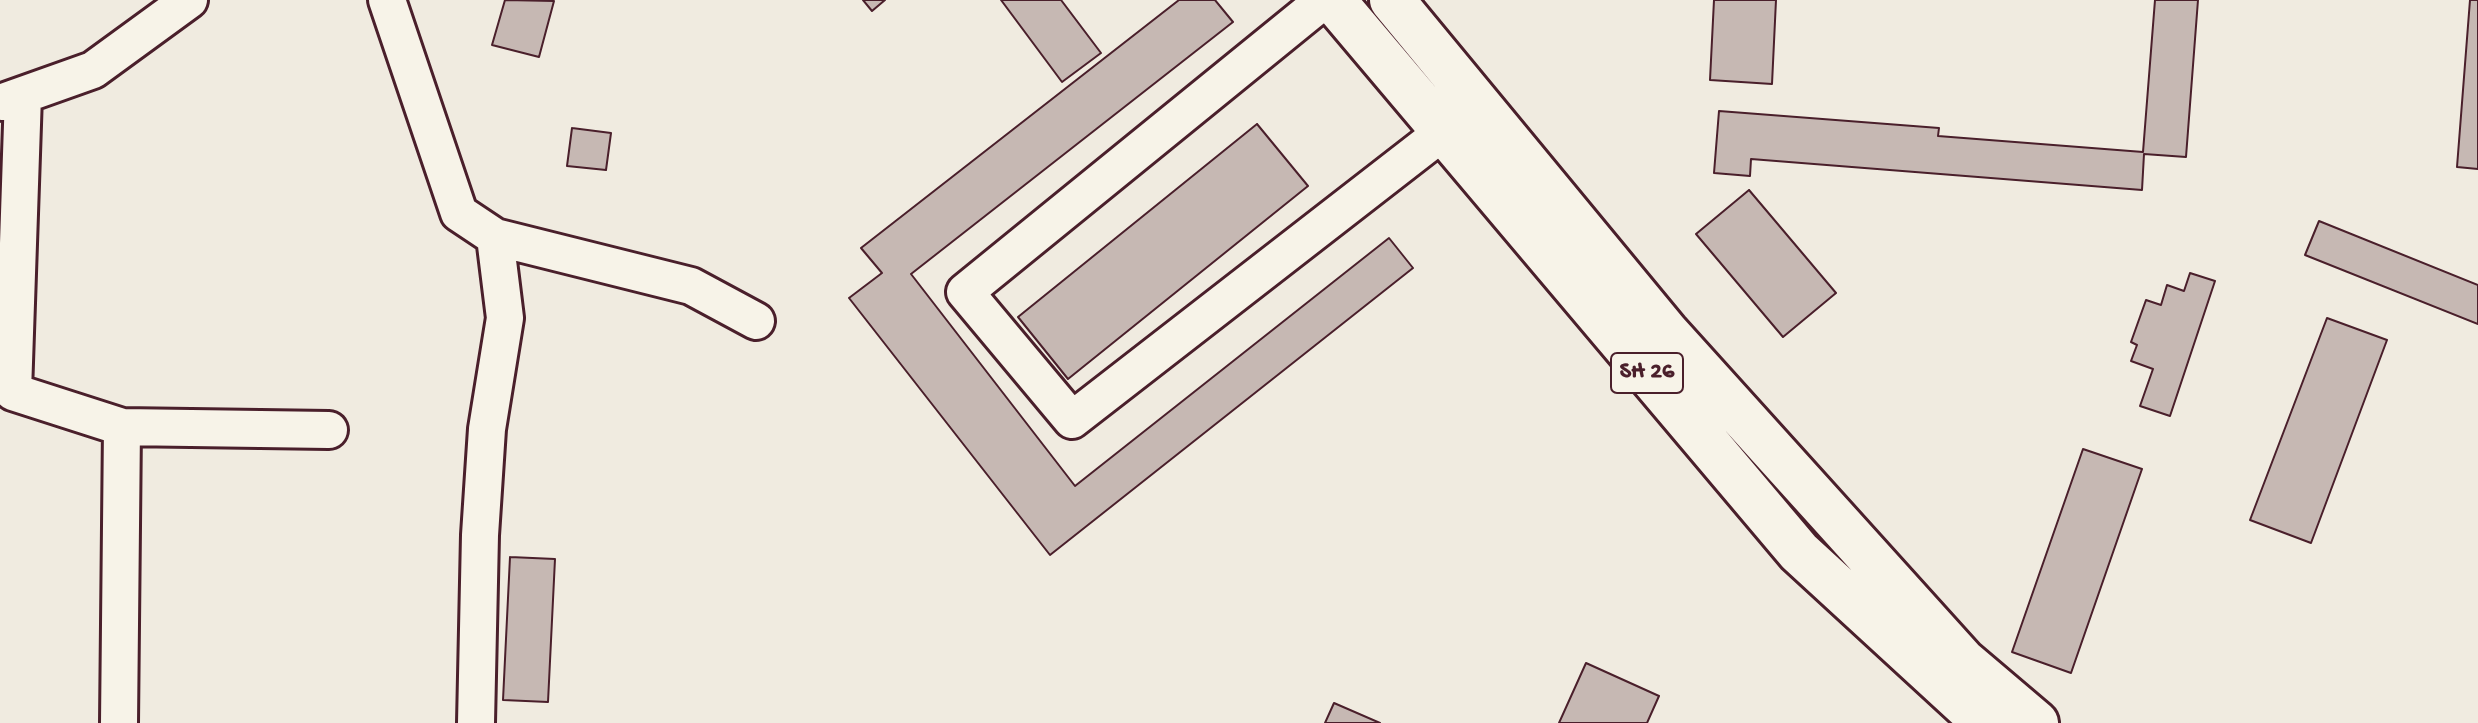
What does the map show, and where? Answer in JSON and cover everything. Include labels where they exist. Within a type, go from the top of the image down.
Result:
[{"type":"main road","name":"SH 26","points":[[1333,0],[1799,552],[1985,723]]},
{"type":"main road","points":[[1392,0],[1666,332],[1963,661],[2036,723]]},
{"type":"street","points":[[189,0],[93,70],[11,99],[13,392],[122,427],[329,430]]},
{"type":"street","points":[[387,0],[459,213],[495,237],[691,286],[756,321]]},
{"type":"street","points":[[1324,0],[965,292],[1072,420],[1443,132]]},
{"type":"street","points":[[476,723],[480,535],[487,429],[505,318],[495,237]]},
{"type":"street","points":[[119,723],[122,427]]},
{"type":"building","points":[[505,0],[554,1],[539,57],[492,45]]},
{"type":"building","points":[[863,0],[885,0],[872,11]]},
{"type":"building","points":[[1001,0],[1061,0],[1101,53],[1062,82]]},
{"type":"building","points":[[1179,0],[1215,0],[1233,22],[911,274],[1075,486],[1389,238],[1413,268],[1050,555],[849,298],[882,273],[861,248]]},
{"type":"building","points":[[1714,0],[1776,0],[1772,84],[1710,80]]},
{"type":"building","points":[[2155,0],[2198,0],[2186,157],[2144,154],[2142,190],[1751,159],[1750,176],[1714,173],[1719,111],[1939,128],[1938,136],[2143,152]]},
{"type":"building","points":[[2470,0],[2478,0],[2478,169],[2457,167]]},
{"type":"building","points":[[1257,124],[1308,186],[1068,379],[1018,317]]},
{"type":"building","points":[[572,128],[611,133],[606,170],[567,166]]},
{"type":"building","points":[[1749,190],[1836,293],[1783,337],[1696,234]]},
{"type":"building","points":[[2319,221],[2478,285],[2478,324],[2305,255]]},
{"type":"building","points":[[2190,273],[2215,281],[2170,416],[2140,406],[2153,369],[2131,361],[2137,345],[2131,342],[2146,300],[2161,305],[2167,285],[2184,291]]},
{"type":"building","points":[[2327,318],[2387,340],[2311,543],[2250,520]]},
{"type":"building","points":[[2083,449],[2142,469],[2071,673],[2012,652]]},
{"type":"building","points":[[510,557],[555,559],[548,702],[503,700]]},
{"type":"building","points":[[1586,663],[1659,696],[1647,723],[1559,723]]},
{"type":"building","points":[[1334,703],[1380,723],[1325,723]]}]
